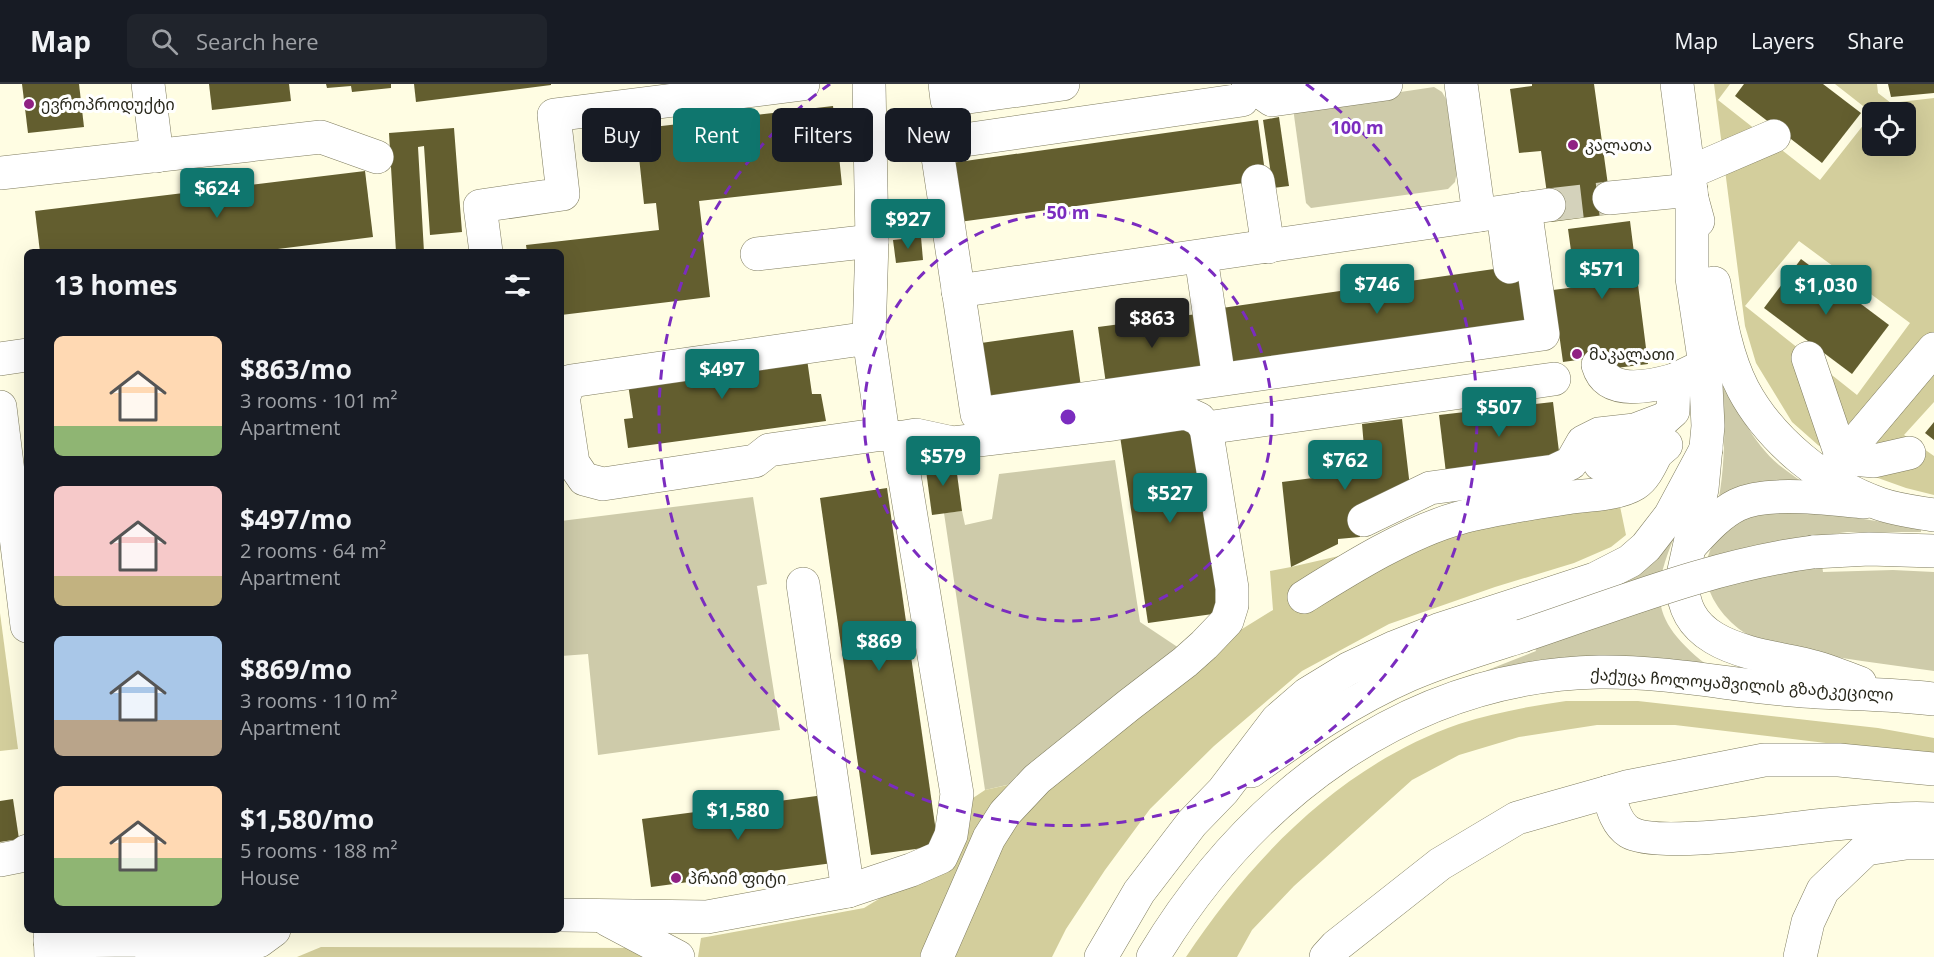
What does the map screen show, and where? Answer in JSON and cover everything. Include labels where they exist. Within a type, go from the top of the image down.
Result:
[{"type":"main road","points":[[148,84],[157,156]]},
{"type":"main road","points":[[486,249],[480,206],[563,194],[554,115],[803,84]]},
{"type":"main road","points":[[564,915],[707,917],[848,891],[911,870],[941,857],[951,835],[957,794],[890,436],[869,338],[872,241],[869,84]]},
{"type":"main road","points":[[946,92],[1063,84]]},
{"type":"main road","points":[[986,342],[968,290],[936,144],[1242,100],[1256,85],[1272,100],[1386,84]]},
{"type":"main road","points":[[1461,84],[1511,210],[1510,267]]},
{"type":"main road","points":[[968,221],[968,290],[977,414],[1543,334],[1480,84]]},
{"type":"main road","points":[[1677,84],[1690,187],[1692,278],[1705,365],[1707,397],[1706,449],[1702,489],[1682,587],[1687,606],[1697,624],[1716,640],[1737,650],[1810,666],[1893,694]]},
{"type":"main road","points":[[1609,198],[1690,187],[1774,136]]},
{"type":"main road","points":[[0,173],[321,137],[377,156]]},
{"type":"main road","points":[[1258,181],[1268,247]]},
{"type":"main road","points":[[1690,187],[1711,267],[1727,345],[1742,387],[1755,410],[1774,434],[1799,458],[1834,467],[1909,453]]},
{"type":"main road","points":[[968,290],[1511,210]]},
{"type":"main road","points":[[757,254],[872,241]]},
{"type":"main road","points":[[1201,257],[1219,380]]},
{"type":"main road","points":[[564,395],[571,381],[584,378],[869,338]]},
{"type":"main road","points":[[1834,467],[1934,349]]},
{"type":"main road","points":[[0,359],[24,356]]},
{"type":"main road","points":[[1808,358],[1834,467],[1880,504]]},
{"type":"main road","points":[[1598,365],[1601,376],[1610,383],[1622,386],[1646,386],[1673,396]]},
{"type":"main road","points":[[1364,520],[1430,488],[1554,471],[1571,463],[1583,442],[1599,434],[1635,430],[1664,419],[1673,396],[1705,365]]},
{"type":"main road","points":[[1206,428],[1554,379]]},
{"type":"main road","points":[[1304,597],[1342,573],[1400,542],[1459,518],[1534,503],[1610,492],[1635,484],[1646,472],[1656,454],[1668,444],[1673,396]]},
{"type":"main road","points":[[564,404],[573,464],[584,479],[603,484],[755,461],[769,450],[890,436],[916,435],[953,442],[1113,424],[1186,413],[1199,419],[1206,428],[1232,588],[1232,605],[1227,621],[1185,662],[1037,779],[1005,813],[985,847],[937,957]]},
{"type":"main road","points":[[0,407],[19,509],[24,582]]},
{"type":"main road","points":[[1101,957],[1139,892],[1192,823],[1223,791],[1277,720],[1307,694],[1348,669],[1395,647],[1438,630],[1594,579],[1630,561],[1646,547],[1670,516],[1706,449]]},
{"type":"main road","points":[[1600,464],[1632,461],[1656,454]]},
{"type":"main road","points":[[1691,545],[1709,525],[1724,513],[1738,504],[1756,498],[1880,504],[1934,515]]},
{"type":"main road","points":[[1223,791],[1304,733],[1373,692],[1408,675],[1450,659],[1704,575],[1783,556],[1869,549],[1934,550]]},
{"type":"main road","points":[[803,584],[848,891]]},
{"type":"main road","name":"ქაქუცა ჩოლოყაშვილის გზატკეცილი","points":[[1153,957],[1202,885],[1261,819],[1292,792],[1364,739],[1399,720],[1450,698],[1488,686],[1522,679],[1601,672],[1680,677],[1803,691],[1893,694],[1934,699]]},
{"type":"main road","points":[[1326,957],[1336,946],[1440,864],[1517,818],[1626,787],[1764,760],[1839,759],[1934,770]]},
{"type":"main road","points":[[1608,792],[1616,818],[1629,832],[1658,839],[1716,837],[1826,825],[1918,818],[1934,819]]},
{"type":"main road","points":[[1800,957],[1808,922],[1823,890],[1866,849],[1906,843],[1934,843]]},
{"type":"main road","points":[[0,860],[24,853]]},
{"type":"main road","points":[[602,917],[678,957]]},
{"type":"main road","points":[[50,943],[136,940],[163,947],[222,949],[259,941],[270,933]]},
{"type":"shaded area","points":[[1714,84],[1730,84],[1718,100],[1820,180],[1862,127],[1862,156],[1916,156],[1916,102],[1900,102],[1934,98],[1934,402],[1904,435],[1934,456],[1934,495],[1906,488],[1850,468],[1818,445],[1792,422],[1756,363],[1745,326]],"holes":[[[1799,241],[1910,323],[1857,395],[1745,306]]]},
{"type":"shaded area","points":[[1835,84],[1877,84],[1878,93],[1890,102],[1862,102],[1862,105]]},
{"type":"shaded area","points":[[1434,87],[1442,92],[1446,99],[1457,171],[1455,182],[1448,189],[1311,208],[1306,203],[1293,108]]},
{"type":"shaded area","points":[[1722,377],[1740,413],[1761,446],[1779,465],[1810,488],[1718,503],[1724,440]]},
{"type":"shaded area","points":[[1115,460],[1140,622],[1185,652],[1011,784],[985,790],[944,513],[962,511],[965,525],[992,519],[999,474]]},
{"type":"shaded area","points":[[1617,492],[1626,535],[1611,547],[1574,563],[1495,587],[1389,624],[1302,671],[1214,746],[1150,809],[1105,870],[1066,929],[1052,957],[698,957],[701,938],[864,908],[910,880],[964,804],[985,790],[1012,784],[1221,642],[1273,610],[1270,571]]},
{"type":"shaded area","points":[[753,497],[767,584],[757,586],[780,730],[598,755],[588,654],[564,656],[564,521]]},
{"type":"shaded area","points":[[1749,512],[1819,512],[1921,528],[1921,532],[1847,532],[1818,536],[1823,572],[1893,570],[1934,572],[1934,671],[1808,652],[1763,642],[1739,629],[1724,615],[1713,599],[1709,590],[1706,568],[1711,548],[1716,540]]},
{"type":"shaded area","points":[[1680,524],[1664,567],[1660,585],[1660,601],[1664,617],[1673,632],[1707,665],[1586,657],[1556,659],[1475,675],[1536,651],[1523,616]]},
{"type":"shaded area","points":[[0,613],[18,749],[0,751]]},
{"type":"shaded area","points":[[1566,701],[1638,701],[1878,728],[1934,738],[1934,756],[1675,725],[1597,725],[1519,737],[1459,755],[1412,780],[1294,886],[1252,930],[1237,957],[1186,957],[1240,884],[1271,850],[1339,789],[1376,764],[1416,742],[1459,724],[1512,710]]},
{"type":"shaded area","points":[[321,947],[640,948],[692,957],[297,957]]},
{"type":"building","points":[[22,84],[79,84],[84,127],[28,133]]},
{"type":"building","points":[[209,84],[289,84],[291,101],[212,110]]},
{"type":"building","points":[[326,84],[391,84],[391,88],[352,92],[351,86],[327,88]]},
{"type":"building","points":[[414,84],[551,84],[551,85],[416,102]]},
{"type":"building","points":[[1532,84],[1594,84],[1612,214],[1551,222],[1541,151],[1519,153],[1510,89],[1532,86]]},
{"type":"building","points":[[1744,84],[1823,84],[1861,113],[1822,163],[1735,96]]},
{"type":"building","points":[[1888,84],[1934,84],[1934,93],[1891,97]]},
{"type":"building","points":[[772,113],[772,162],[840,162],[842,185],[699,201],[710,297],[564,315],[564,249],[527,249],[526,245],[659,230],[656,203],[644,204],[640,162],[661,162],[661,126],[673,125],[673,162],[760,162],[760,115]]},
{"type":"building","points":[[1279,117],[1289,186],[1273,188],[1263,120]]},
{"type":"building","points":[[1258,120],[1266,180],[959,222],[951,163]]},
{"type":"building","points":[[454,128],[462,232],[430,235],[424,146],[418,147],[424,249],[396,249],[389,133]]},
{"type":"building","points":[[365,171],[373,237],[277,249],[40,249],[35,211]]},
{"type":"building","points":[[1630,221],[1648,364],[1608,369],[1585,359],[1563,362],[1553,290],[1576,287],[1568,229]]},
{"type":"building","points":[[921,237],[923,260],[896,263],[893,240]]},
{"type":"building","points":[[1801,259],[1889,325],[1852,374],[1764,308]]},
{"type":"building","points":[[1522,265],[1531,323],[1230,365],[1222,308]]},
{"type":"building","points":[[1197,314],[1205,371],[1106,384],[1098,327]]},
{"type":"building","points":[[1073,330],[1081,387],[982,401],[974,344]]},
{"type":"building","points":[[806,352],[812,394],[821,394],[826,421],[628,448],[624,419],[633,418],[627,377]]},
{"type":"building","points":[[1553,402],[1560,460],[1446,473],[1439,415]]},
{"type":"building","points":[[1402,419],[1410,487],[1356,507],[1360,537],[1338,539],[1338,544],[1291,567],[1282,482],[1336,475],[1333,451],[1364,447],[1362,424]]},
{"type":"building","points":[[1934,422],[1934,440],[1925,433]]},
{"type":"building","points":[[1192,425],[1220,613],[1148,623],[1120,436]]},
{"type":"building","points":[[955,459],[962,511],[932,515],[925,463]]},
{"type":"building","points":[[887,488],[938,846],[871,855],[820,498]]},
{"type":"building","points":[[824,795],[833,863],[651,887],[642,819]]},
{"type":"building","points":[[13,799],[19,839],[0,842],[0,801]]},
{"type":"tunnel","points":[[1549,205],[1609,198]]},
{"type":"place","name":"ევროპროდუქტი","points":[[29,104]]},
{"type":"place","name":"კალათა","points":[[1573,145]]},
{"type":"place","name":"მაკალათი","points":[[1577,354]]},
{"type":"place","name":"პრაიმ ფიტი","points":[[676,878]]}]
